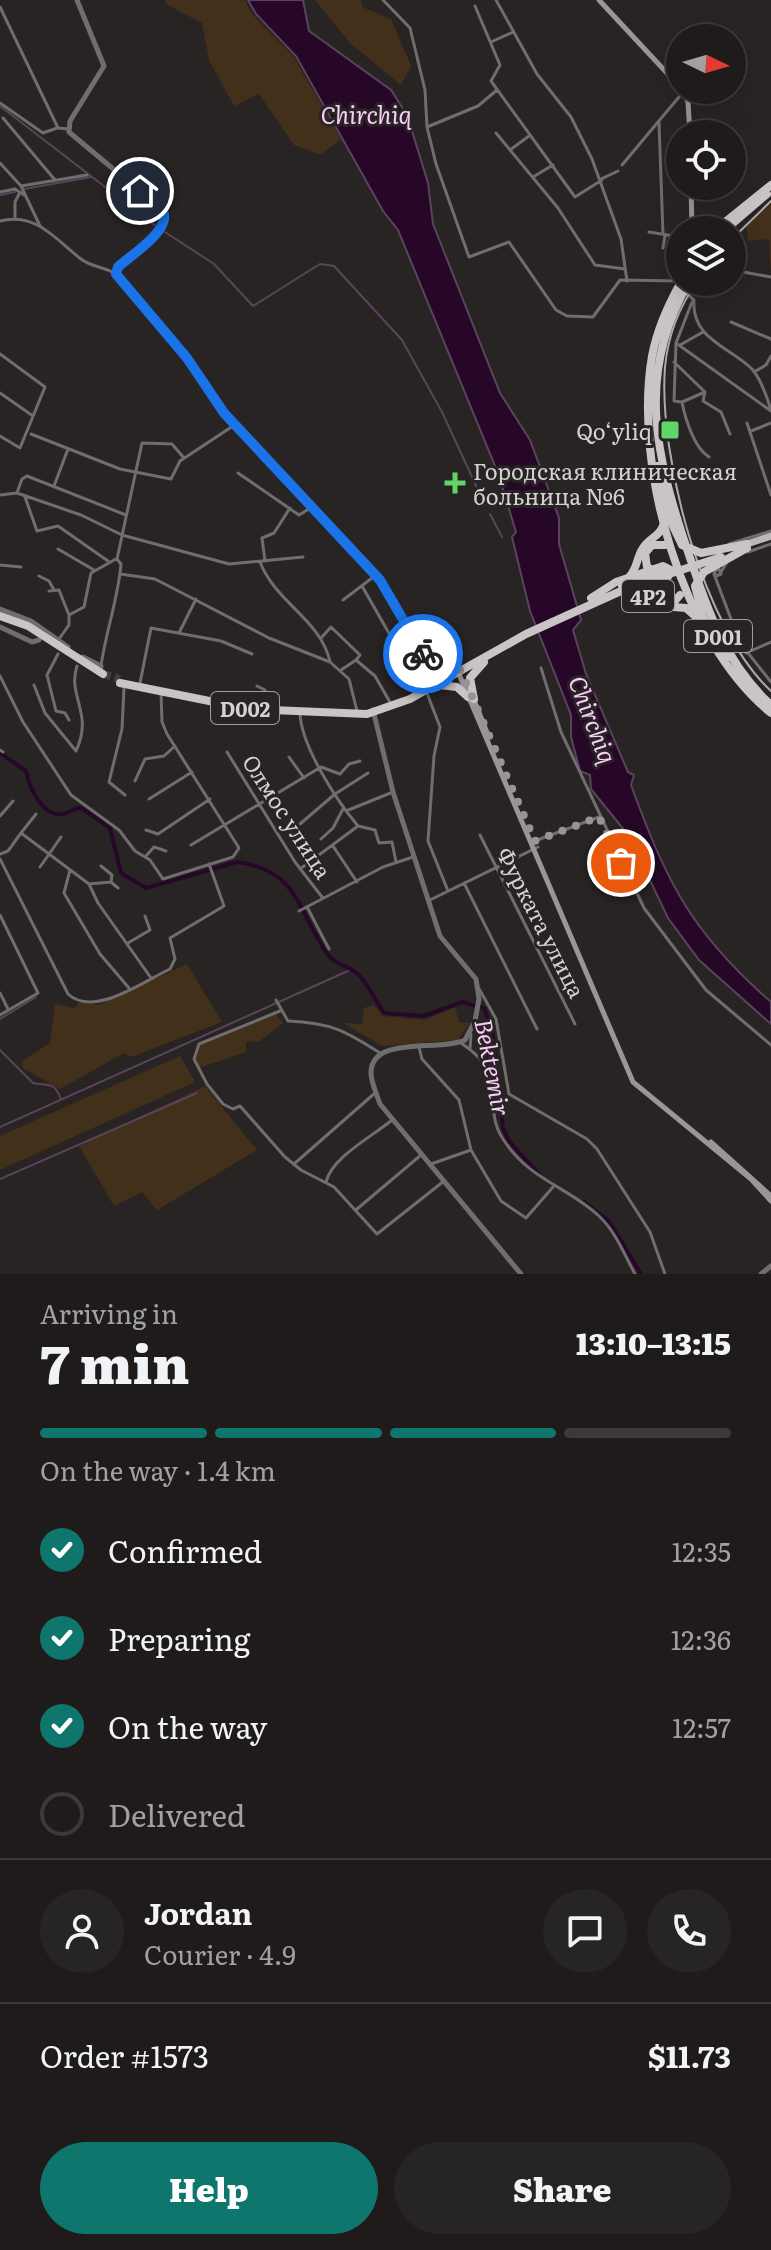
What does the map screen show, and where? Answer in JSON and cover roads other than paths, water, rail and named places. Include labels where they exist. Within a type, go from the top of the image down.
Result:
[{"type":"highway","points":[[732,216],[771,185]]},
{"type":"highway","points":[[742,216],[771,191]]},
{"type":"highway","name":"D001","points":[[676,296],[658,335],[649,377],[650,444],[662,515],[700,623],[730,672],[771,713]]},
{"type":"highway","name":"D001","points":[[678,296],[662,345],[655,420],[662,471],[695,576],[719,637],[750,684],[768,701]]},
{"type":"highway","points":[[655,420],[657,466],[670,520],[682,545],[701,553],[747,546]]},
{"type":"highway","name":"4P2","points":[[662,515],[661,532],[644,546],[625,587],[645,594],[662,606],[687,609],[700,623]]},
{"type":"highway","points":[[688,554],[684,561],[676,558],[665,545],[651,546],[644,557],[649,570],[663,574],[654,588],[658,600],[670,603],[680,595],[683,579],[688,572],[695,576]]},
{"type":"highway","points":[[747,546],[704,572],[695,586],[703,617],[726,659],[750,684]]},
{"type":"highway","name":"D002","points":[[459,670],[525,632],[588,602],[747,546]]},
{"type":"highway","points":[[663,566],[671,570],[667,579],[625,587],[663,566]]},
{"type":"highway","points":[[0,618],[21,622],[42,639],[102,673]]},
{"type":"highway","points":[[40,627],[42,639]]},
{"type":"highway","name":"D002","points":[[122,682],[267,708],[373,711],[426,688],[525,632]]},
{"type":"highway","points":[[57,646],[77,666],[102,673]]},
{"type":"highway","points":[[471,698],[472,674],[499,649]]},
{"type":"highway","points":[[425,658],[441,668],[459,670]]},
{"type":"highway","points":[[425,658],[430,677],[426,688],[453,685],[471,698]]},
{"type":"highway","name":"D002","points":[[122,682],[241,708],[300,713],[373,711],[426,688]]},
{"type":"main road","points":[[599,0],[666,72]]},
{"type":"main road","points":[[747,546],[771,538]]},
{"type":"main road","points":[[459,670],[637,1084],[734,1162],[771,1198]]},
{"type":"street","points":[[68,129],[104,66],[77,0]]},
{"type":"street","points":[[383,0],[410,28],[425,90],[427,127],[449,205],[469,256],[473,258],[509,242],[550,301],[564,315],[591,318],[615,284],[627,281],[666,284]]},
{"type":"street","points":[[496,0],[537,74],[571,117],[602,180],[621,239],[627,281]]},
{"type":"street","points":[[475,6],[500,67],[491,79],[575,197],[618,171]]},
{"type":"street","points":[[0,7],[58,128]]},
{"type":"street","points":[[491,42],[514,31]]},
{"type":"street","points":[[427,127],[478,106],[497,90]]},
{"type":"street","points":[[0,103],[43,133],[58,128],[68,129],[163,211],[159,230],[118,267],[116,274]]},
{"type":"street","points":[[622,165],[672,104]]},
{"type":"street","points":[[3,118],[55,180]]},
{"type":"street","points":[[659,123],[663,248]]},
{"type":"street","points":[[496,133],[572,227],[597,266],[625,269]]},
{"type":"street","points":[[510,150],[531,135]]},
{"type":"street","points":[[0,163],[20,185],[40,227]]},
{"type":"street","points":[[533,177],[553,165]]},
{"type":"street","points":[[0,192],[20,185],[87,175]]},
{"type":"street","points":[[15,189],[22,194]]},
{"type":"street","points":[[15,220],[15,202],[22,194]]},
{"type":"street","points":[[0,221],[15,220],[54,233],[86,262],[116,274],[187,358],[235,424],[376,575],[425,658],[442,678]]},
{"type":"street","points":[[649,232],[664,234]]},
{"type":"street","points":[[746,273],[771,277]]},
{"type":"street","points":[[691,296],[694,300],[695,317],[703,332],[754,372],[771,410]]},
{"type":"street","points":[[694,300],[681,324],[674,362],[674,401],[682,402],[705,392]]},
{"type":"street","points":[[731,322],[771,339]]},
{"type":"street","points":[[678,344],[703,332]]},
{"type":"street","points":[[678,344],[771,410]]},
{"type":"street","points":[[0,354],[44,384],[20,448],[0,436]]},
{"type":"street","points":[[754,372],[769,362],[771,356]]},
{"type":"street","points":[[674,362],[705,392]]},
{"type":"street","points":[[705,392],[703,401],[721,412],[730,434]]},
{"type":"street","points":[[0,393],[33,416]]},
{"type":"street","points":[[682,402],[685,419],[703,453],[709,457]]},
{"type":"street","points":[[747,423],[771,495]]},
{"type":"street","points":[[751,431],[771,423]]},
{"type":"street","points":[[31,434],[120,469],[171,479],[177,464],[235,424]]},
{"type":"street","points":[[117,559],[143,442],[172,444],[184,458]]},
{"type":"street","points":[[54,486],[68,449]]},
{"type":"street","points":[[238,473],[301,515],[312,507]]},
{"type":"street","points":[[17,493],[26,476],[127,516]]},
{"type":"street","points":[[0,495],[17,493],[81,515],[122,535],[229,564],[303,557]]},
{"type":"street","points":[[25,497],[37,531],[58,526],[108,561]]},
{"type":"street","points":[[290,508],[274,533],[262,538],[267,580],[284,601],[312,623],[322,637],[330,662]]},
{"type":"street","points":[[721,574],[710,547],[771,538]]},
{"type":"street","points":[[720,590],[721,574],[735,557],[771,538]]},
{"type":"street","points":[[729,544],[727,552],[735,557]]},
{"type":"street","points":[[58,549],[94,570]]},
{"type":"street","points":[[69,615],[84,607],[94,570],[117,559]]},
{"type":"street","points":[[102,673],[120,574],[121,564],[117,559]]},
{"type":"street","points":[[0,565],[21,567]]},
{"type":"street","points":[[714,574],[717,569]]},
{"type":"street","points":[[120,574],[148,577],[280,643],[330,662],[349,679],[357,712]]},
{"type":"street","points":[[714,574],[721,574]]},
{"type":"street","points":[[714,574],[746,653],[771,682]]},
{"type":"street","points":[[343,600],[376,575]]},
{"type":"street","points":[[39,576],[49,581],[51,591],[59,591],[69,615],[69,625],[57,646],[47,675],[57,713],[65,713],[69,720]]},
{"type":"street","points":[[362,586],[414,677]]},
{"type":"street","points":[[179,633],[196,599]]},
{"type":"street","points":[[0,609],[40,627],[57,646]]},
{"type":"street","points":[[0,627],[32,642],[42,639]]},
{"type":"street","points":[[322,637],[331,627],[360,655],[341,670]]},
{"type":"street","points":[[140,683],[149,630],[228,644],[252,654]]},
{"type":"street","points":[[746,653],[771,642]]},
{"type":"street","points":[[356,660],[375,676],[391,704]]},
{"type":"street","points":[[34,685],[45,713],[76,751],[82,738],[84,712],[76,697],[77,666]]},
{"type":"street","points":[[541,668],[561,732],[634,891],[680,959],[706,990],[771,1045]]},
{"type":"street","points":[[0,676],[23,722],[71,795],[119,830],[128,844],[146,856],[163,879],[210,868],[233,857],[239,848],[162,722],[160,690]]},
{"type":"street","points":[[122,682],[122,729],[109,782],[125,795]]},
{"type":"street","points":[[257,686],[265,690],[267,708]]},
{"type":"street","points":[[426,688],[440,727],[434,756],[428,841],[448,891]]},
{"type":"street","points":[[373,711],[393,792],[440,936],[477,985],[496,1019],[509,1094]]},
{"type":"street","points":[[300,713],[301,725],[344,810],[358,826],[375,830],[379,843],[392,842],[397,862]]},
{"type":"street","points":[[135,781],[145,759],[164,756],[175,746]]},
{"type":"street","name":"Олмос улица","points":[[227,752],[300,869],[322,897]]},
{"type":"street","points":[[289,757],[304,778]]},
{"type":"street","points":[[321,767],[340,774],[349,764],[360,761]]},
{"type":"street","points":[[191,845],[226,828],[321,767]]},
{"type":"street","points":[[149,799],[192,772]]},
{"type":"street","points":[[300,824],[335,794],[368,773]]},
{"type":"street","points":[[321,839],[333,828],[344,810],[393,792]]},
{"type":"street","points":[[146,830],[158,834],[210,799]]},
{"type":"street","points":[[0,816],[13,801]]},
{"type":"street","points":[[36,814],[0,857],[70,997],[98,1002],[173,967],[170,938],[224,906],[210,868]]},
{"type":"street","points":[[430,900],[535,844],[599,817]]},
{"type":"street","points":[[300,869],[358,826]]},
{"type":"street","points":[[21,833],[89,884],[151,978]]},
{"type":"street","name":"Фурката улица","points":[[480,835],[575,1024]]},
{"type":"street","points":[[40,867],[61,837]]},
{"type":"street","points":[[333,846],[357,882]]},
{"type":"street","points":[[146,856],[154,847],[166,851]]},
{"type":"street","name":"Олмос улица","points":[[299,911],[322,897],[327,898],[397,862],[416,856]]},
{"type":"street","points":[[101,866],[112,875],[111,882]]},
{"type":"street","points":[[70,870],[63,890],[69,903],[100,954],[129,988]]},
{"type":"street","points":[[0,875],[7,873]]},
{"type":"street","points":[[89,884],[111,882],[118,888]]},
{"type":"street","points":[[464,883],[537,1029]]},
{"type":"street","points":[[306,907],[329,949]]},
{"type":"street","points":[[0,915],[38,993],[0,1015]]},
{"type":"street","points":[[128,943],[150,930],[145,916]]},
{"type":"street","points":[[470,1049],[479,999],[477,985]]},
{"type":"street","points":[[0,993],[8,1009]]},
{"type":"street","points":[[276,1000],[288,1021],[329,1023],[362,1039],[380,1053],[461,1043],[471,1034]]},
{"type":"street","points":[[279,1009],[199,1044],[194,1059],[223,1104],[233,1109],[240,1106],[294,1164],[326,1182],[357,1209],[377,1234],[445,1181]]},
{"type":"street","points":[[461,1043],[483,1058],[492,1075],[501,1136],[536,1176],[598,1215],[618,1241],[635,1274]]},
{"type":"street","points":[[419,1047],[422,1059],[459,1100],[471,1150],[501,1201],[525,1218],[553,1187]]},
{"type":"street","points":[[380,1053],[371,1073],[380,1104],[521,1274]]},
{"type":"street","points":[[294,1164],[376,1092]]},
{"type":"street","points":[[495,1097],[509,1094],[587,1139],[597,1149],[650,1232],[665,1274]]},
{"type":"street","points":[[326,1182],[342,1161],[393,1120]]},
{"type":"street","points":[[431,1164],[471,1150]]},
{"type":"street","points":[[357,1209],[423,1153]]},
{"type":"street","points":[[761,1274],[771,1266]]},
{"type":"water","name":"Chirchiq","points":[[248,0],[303,0],[309,31],[391,90],[407,115],[428,183],[433,224],[500,393],[530,440],[559,518],[559,544],[581,620],[573,630],[586,674],[628,772],[634,775],[631,785],[644,820],[684,904],[720,952],[771,1002],[771,1024],[699,960],[668,918],[629,836],[591,789],[590,775],[580,771],[571,737],[571,715],[530,611],[512,537],[516,532],[498,473],[398,230],[383,211],[296,56],[256,14]]},
{"type":"waterway","points":[[0,106],[157,227]]},
{"type":"waterway","points":[[24,189],[91,177]]},
{"type":"waterway","points":[[0,195],[15,192]]},
{"type":"waterway","points":[[165,232],[214,264],[253,306],[320,264],[334,266],[402,340],[442,412],[485,505]]},
{"type":"waterway","points":[[490,514],[502,537]]},
{"type":"waterway","name":"Bektemir","points":[[0,753],[26,771],[33,792],[48,811],[62,814],[81,808],[110,828],[121,873],[146,888],[237,862],[258,867],[286,884],[329,956],[360,976],[384,1013],[424,1016],[462,1002],[484,1008],[492,1029],[503,1128],[509,1141],[539,1174]]},
{"type":"waterway","points":[[0,1127],[350,970]]},
{"type":"waterway","points":[[0,1019],[36,997]]},
{"type":"waterway","points":[[0,1050],[33,1083],[53,1087],[61,1099]]},
{"type":"waterway","points":[[0,1179],[197,1093]]},
{"type":"waterway","name":"Bektemir","points":[[584,1202],[609,1221],[641,1274]]},
{"type":"tunnel","points":[[103,674],[120,679]]},
{"type":"railway","points":[[746,225],[771,201]]},
{"type":"railway","points":[[688,296],[675,322],[665,367],[669,447],[678,493],[690,540],[725,627],[747,663],[771,691]]},
{"type":"place","name":"Qo‘yliq","points":[[670,430]]},
{"type":"place","name":"Городская клиническая больница №6","points":[[455,483]]}]
